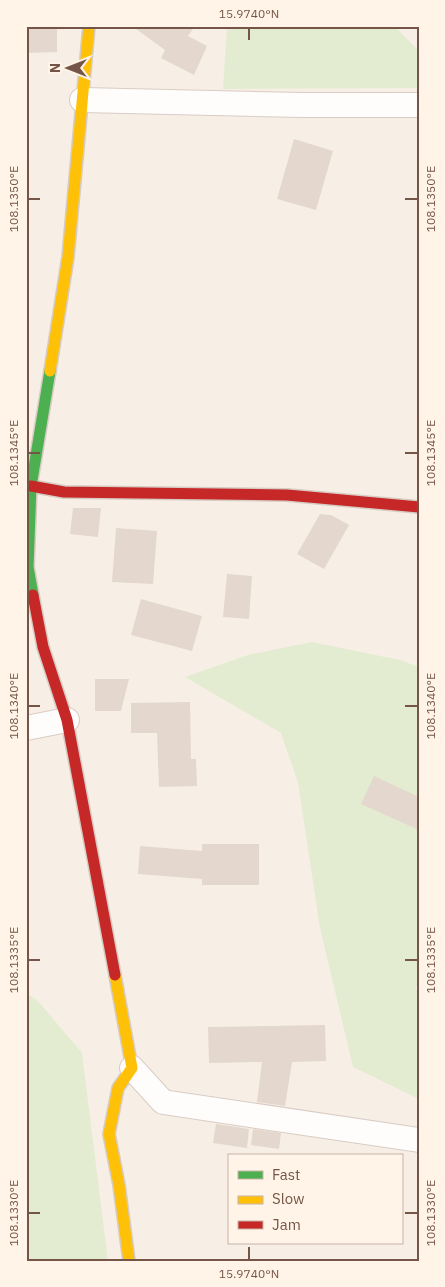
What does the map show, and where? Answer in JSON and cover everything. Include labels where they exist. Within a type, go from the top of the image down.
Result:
[{"type":"street","points":[[89,26],[68,257],[31,486],[28,567],[43,647],[67,720],[132,1068],[163,1102],[419,1140]]},
{"type":"street","points":[[82,100],[292,105],[419,105]]},
{"type":"street","points":[[31,486],[64,492],[287,495],[419,507]]},
{"type":"street","points":[[26,728],[67,720]]},
{"type":"street","points":[[130,1261],[119,1185],[109,1134],[118,1088],[132,1068]]},
{"type":"green space","points":[[227,26],[394,26],[419,51],[419,88],[223,89]]},
{"type":"green space","points":[[312,642],[400,660],[419,667],[419,986],[415,987],[419,995],[419,1099],[353,1067],[320,928],[298,783],[281,733],[185,677],[248,655]]},
{"type":"green space","points":[[26,993],[37,1000],[82,1053],[108,1261],[26,1261]]},
{"type":"building","points":[[26,26],[57,26],[57,52],[26,53]]},
{"type":"building","points":[[132,26],[195,26],[188,36],[207,46],[194,75],[161,58],[165,50]]},
{"type":"building","points":[[294,139],[333,151],[316,210],[277,199]]},
{"type":"building","points":[[73,508],[101,508],[98,537],[70,534]]},
{"type":"building","points":[[320,514],[331,515],[349,525],[324,569],[297,554]]},
{"type":"building","points":[[116,528],[157,531],[153,584],[112,582]]},
{"type":"building","points":[[227,574],[252,576],[249,619],[223,617]]},
{"type":"building","points":[[141,599],[202,616],[192,651],[131,635]]},
{"type":"building","points":[[95,679],[129,679],[121,711],[95,711]]},
{"type":"building","points":[[190,702],[191,759],[196,759],[197,786],[159,787],[157,733],[131,733],[131,703]]},
{"type":"building","points":[[374,776],[419,797],[419,830],[361,804]]},
{"type":"building","points":[[202,844],[259,844],[259,885],[202,885],[202,879],[138,874],[140,846],[202,851]]},
{"type":"building","points":[[325,1025],[326,1061],[292,1062],[285,1106],[257,1102],[262,1062],[209,1063],[208,1027]]},
{"type":"building","points":[[216,1124],[249,1129],[247,1148],[213,1143]]},
{"type":"building","points":[[253,1129],[281,1133],[279,1149],[251,1145]]},
{"type":"traffic: fast","points":[[33,595],[28,567],[31,486],[50,371]]},
{"type":"traffic: slow","points":[[50,371],[68,257],[89,26]]},
{"type":"traffic: slow","points":[[115,975],[132,1068],[118,1088],[109,1134],[119,1185],[129,1261]]},
{"type":"traffic: jam","points":[[31,486],[64,492],[287,495],[419,507]]},
{"type":"traffic: jam","points":[[33,595],[43,647],[67,720],[115,975]]}]
